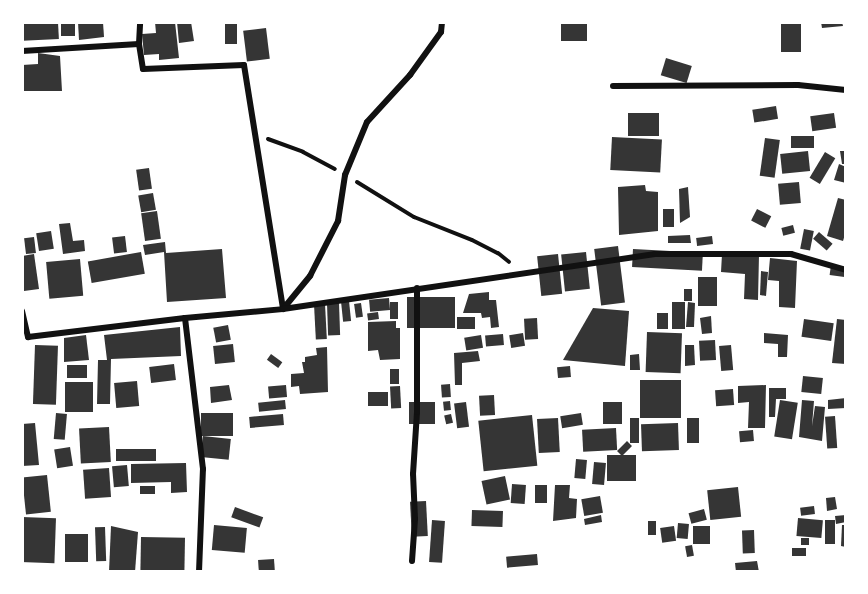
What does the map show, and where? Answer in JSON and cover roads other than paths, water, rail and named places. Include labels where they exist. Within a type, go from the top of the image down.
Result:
[{"type":"street","points":[[140,22],[139,44],[143,69],[244,64],[282,309]]},
{"type":"street","points":[[282,309],[310,276],[338,221],[345,175],[367,122],[410,75],[441,32],[442,22]]},
{"type":"street","points":[[22,51],[139,44]]},
{"type":"street","points":[[613,86],[798,85],[846,90]]},
{"type":"street","points":[[22,311],[28,337],[282,309],[655,254],[790,254],[846,270]]},
{"type":"street","points":[[412,561],[415,519],[413,474],[417,412],[417,288]]},
{"type":"street","points":[[185,318],[202,470],[199,572]]}]
